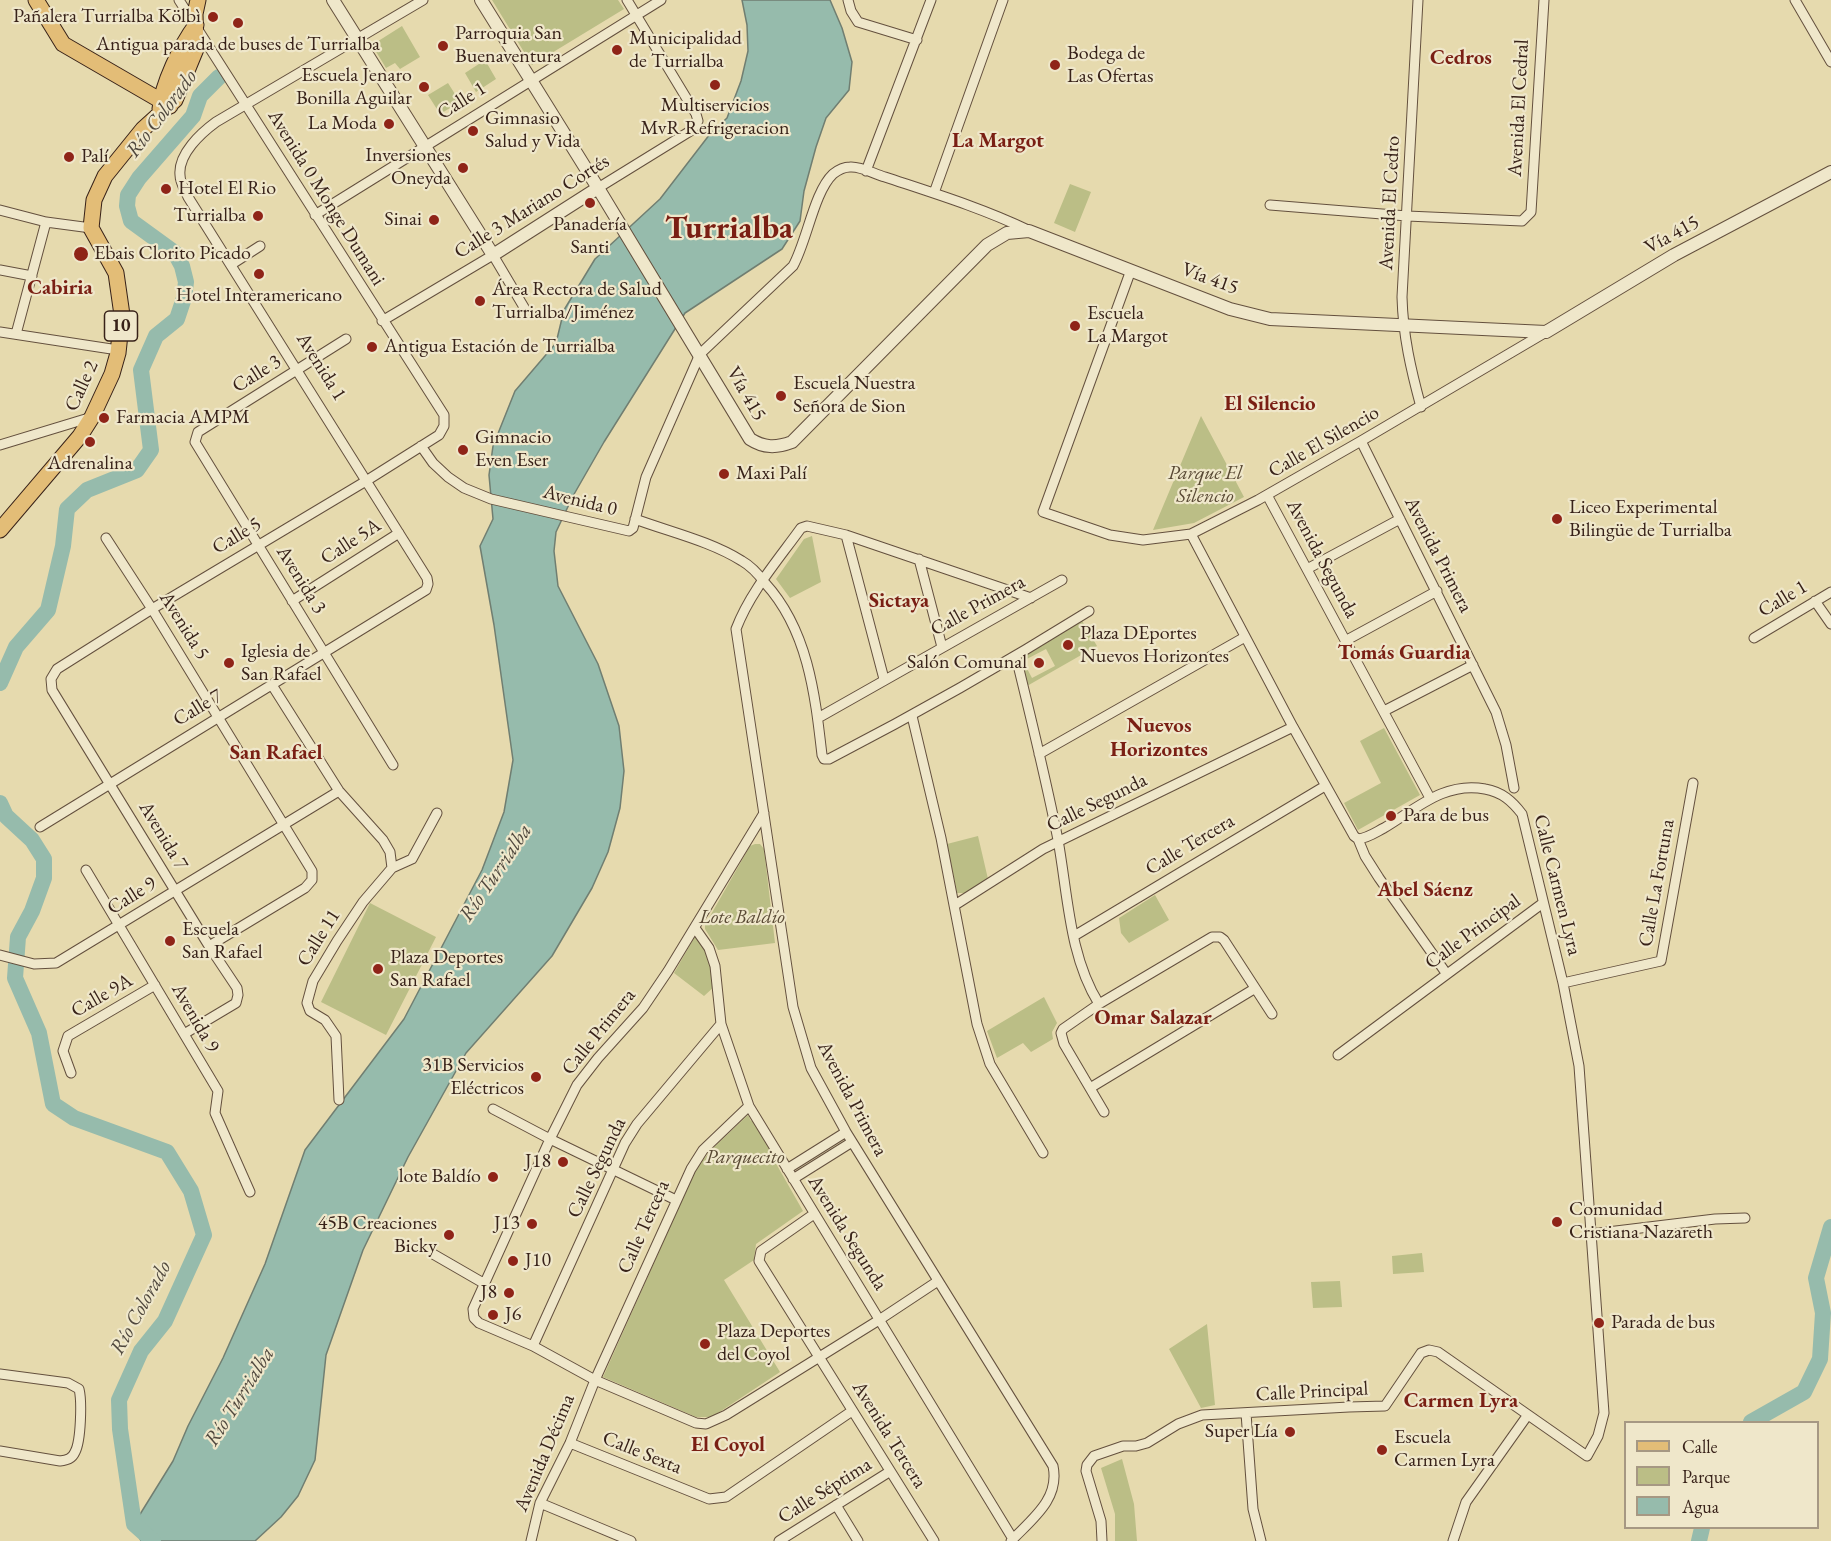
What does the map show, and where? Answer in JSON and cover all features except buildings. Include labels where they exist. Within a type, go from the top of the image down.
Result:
[{"type":"main road","points":[[36,0],[63,44],[164,107]]},
{"type":"main road","points":[[92,228],[94,200],[105,176],[143,129],[164,107],[175,100],[193,59],[198,0]]},
{"type":"main road","points":[[164,107],[179,55],[196,25]]},
{"type":"main road","name":"Calle 2","points":[[0,530],[80,436],[92,417],[112,374],[118,350],[122,315],[116,273],[92,228]]},
{"type":"street","name":"Avenida 0 Monge Dumani","points":[[179,0],[444,415]]},
{"type":"street","points":[[333,0],[525,309]]},
{"type":"street","points":[[246,105],[423,0]]},
{"type":"street","name":"Vía 415","points":[[481,0],[750,439],[759,445],[780,446],[792,441],[987,245],[1006,233],[1029,231],[1230,309],[1270,319],[1546,332],[1674,255],[1831,172]]},
{"type":"street","points":[[627,0],[636,15]]},
{"type":"street","name":"Calle 1","points":[[315,214],[661,0]]},
{"type":"street","points":[[848,0],[851,12],[858,22],[916,40]]},
{"type":"street","points":[[866,171],[931,0]]},
{"type":"street","points":[[934,193],[1003,0]]},
{"type":"street","name":"Avenida El Cedro","points":[[1418,0],[1402,297],[1408,360],[1421,407]]},
{"type":"street","name":"Avenida El Cedral","points":[[1407,216],[1522,221],[1531,212],[1544,0]]},
{"type":"street","points":[[1795,0],[1831,62]]},
{"type":"street","name":"Calle 3 Mariano Cortés","points":[[382,321],[493,255],[692,130],[698,121],[696,114],[636,15]]},
{"type":"street","points":[[196,42],[214,54]]},
{"type":"street","name":"Avenida 1","points":[[246,105],[216,122],[202,134],[184,156],[180,178],[189,197],[427,578]]},
{"type":"street","points":[[1029,231],[934,193],[859,168],[843,168],[830,177],[815,206],[800,253],[793,266],[700,354],[646,477],[635,519],[723,550],[745,562],[781,600],[802,647],[812,683],[824,759],[829,759],[912,716],[1016,657],[1089,611]]},
{"type":"street","points":[[1270,205],[1407,216]]},
{"type":"street","points":[[0,210],[46,222],[92,228]]},
{"type":"street","points":[[16,334],[46,222]]},
{"type":"street","points":[[232,264],[260,246]]},
{"type":"street","points":[[0,270],[32,276]]},
{"type":"street","name":"Calle El Silencio","points":[[1131,270],[1043,512],[1110,535],[1143,540],[1191,534],[1267,495],[1546,332]]},
{"type":"street","points":[[0,332],[118,350]]},
{"type":"street","name":"Calle 3","points":[[196,445],[195,439],[198,432],[346,339]]},
{"type":"street","name":"Calle 5","points":[[52,690],[51,679],[57,669],[439,435],[444,426],[444,415]]},
{"type":"street","points":[[0,445],[92,417]]},
{"type":"street","name":"Avenida Primera","points":[[1361,441],[1496,712],[1506,745],[1514,788]]},
{"type":"street","name":"Avenida 3","points":[[196,445],[393,765]]},
{"type":"street","name":"Avenida 0","points":[[421,446],[433,463],[448,477],[464,488],[491,499],[629,531],[633,528],[635,519]]},
{"type":"street","name":"Avenida Segunda","points":[[1267,495],[1430,798]]},
{"type":"street","points":[[1307,569],[1400,519]]},
{"type":"street","points":[[763,580],[801,528],[807,526],[846,535],[1031,598]]},
{"type":"street","name":"Calle 5A","points":[[292,601],[399,532]]},
{"type":"street","points":[[1191,534],[1351,833],[1358,839],[1365,856],[1379,878],[1446,973]]},
{"type":"street","points":[[846,535],[884,679]]},
{"type":"street","name":"Avenida 5","points":[[106,538],[312,871],[312,880],[305,888],[209,946]]},
{"type":"street","points":[[919,559],[942,647]]},
{"type":"street","name":"Calle 7","points":[[40,827],[426,590],[427,578]]},
{"type":"street","name":"Avenida Primera","points":[[763,580],[736,629],[793,1007],[800,1036],[811,1068],[846,1132],[1053,1466],[1054,1486],[1045,1504],[1012,1540]]},
{"type":"street","name":"Calle Primera","points":[[818,718],[1062,580]]},
{"type":"street","points":[[1346,641],[1437,591]]},
{"type":"street","name":"Calle 1","points":[[1754,638],[1831,591]]},
{"type":"street","points":[[1815,601],[1831,624]]},
{"type":"street","points":[[1039,754],[1245,637]]},
{"type":"street","points":[[1016,657],[1058,842],[1074,936],[1084,975],[1099,1004]]},
{"type":"street","points":[[1384,711],[1473,665]]},
{"type":"street","points":[[272,685],[339,791],[383,840],[390,852],[392,868]]},
{"type":"street","name":"Avenida 7","points":[[52,690],[237,988],[236,1003],[184,1034]]},
{"type":"street","points":[[912,716],[955,905],[977,1024],[990,1064],[1043,1153]]},
{"type":"street","name":"Calle Segunda","points":[[955,905],[1043,849],[1293,727]]},
{"type":"street","name":"Calle La Fortuna","points":[[1563,983],[1661,961],[1693,783]]},
{"type":"street","name":"Calle Tercera","points":[[1074,936],[1325,786]]},
{"type":"street","name":"Calle Carmen Lyra","points":[[1358,839],[1369,836],[1408,814],[1430,798],[1462,787],[1495,791],[1515,804],[1522,814],[1563,983],[1579,1066],[1604,1413],[1598,1436],[1587,1456]]},
{"type":"street","name":"Calle 9","points":[[3,956],[34,964],[56,963],[339,791]]},
{"type":"street","name":"Calle 11","points":[[339,1100],[336,1036],[325,1020],[310,1011],[307,1003],[313,981],[363,902],[392,868],[412,859],[437,813]]},
{"type":"street","name":"Calle Primera","points":[[533,1346],[479,1323],[474,1318],[473,1309],[577,1085],[598,1058],[644,1008],[764,813]]},
{"type":"street","name":"Avenida 9","points":[[86,870],[218,1091],[215,1113],[250,1192]]},
{"type":"street","name":"Calle Principal","points":[[1338,1055],[1543,903]]},
{"type":"street","name":"Avenida Segunda","points":[[695,928],[709,948],[715,966],[721,1024],[749,1106],[1012,1540]]},
{"type":"street","points":[[1104,1112],[1064,1044],[1061,1033],[1099,1004],[1216,936],[1224,940],[1272,1014]]},
{"type":"street","name":"Calle 9A","points":[[71,1073],[63,1051],[68,1036],[155,985]]},
{"type":"street","points":[[1090,1088],[1254,989]]},
{"type":"street","name":"Calle Segunda","points":[[533,1346],[625,1143],[637,1124],[721,1024]]},
{"type":"street","name":"Calle Tercera","points":[[595,1380],[691,1169],[703,1150],[749,1106]]},
{"type":"street","points":[[493,1109],[676,1200]]},
{"type":"street","points":[[787,1168],[846,1132]]},
{"type":"street","points":[[793,1179],[852,1142]]},
{"type":"street","name":"Avenida Tercera","points":[[814,1214],[761,1251],[759,1261],[934,1541]]},
{"type":"street","points":[[1591,1234],[1715,1219],[1745,1218]]},
{"type":"street","points":[[433,1254],[485,1284]]},
{"type":"street","points":[[533,1346],[595,1380],[696,1423],[706,1424],[726,1415],[938,1281]]},
{"type":"street","name":"Calle Principal","points":[[1102,1541],[1101,1521],[1086,1472],[1087,1465],[1094,1456],[1123,1446],[1147,1443],[1178,1424],[1202,1415],[1385,1406],[1421,1353],[1430,1350],[1438,1352],[1587,1456]]},
{"type":"street","points":[[0,1374],[68,1383],[78,1389],[82,1401],[76,1451],[69,1459],[60,1461],[0,1451]]},
{"type":"street","name":"Avenida Décima","points":[[531,1541],[540,1503],[570,1443],[595,1380]]},
{"type":"street","name":"Calle Sexta","points":[[570,1443],[685,1490],[717,1500],[726,1497],[852,1411]]},
{"type":"street","points":[[1246,1413],[1253,1509],[1261,1541]]},
{"type":"street","points":[[1453,1541],[1466,1503],[1527,1416]]},
{"type":"street","name":"Calle Séptima","points":[[779,1541],[889,1472]]},
{"type":"street","points":[[540,1503],[631,1541]]},
{"type":"street","points":[[837,1504],[858,1541]]},
{"type":"street","points":[[604,1530],[606,1541]]},
{"type":"green space","points":[[492,0],[618,0],[624,9],[532,65]]},
{"type":"green space","points":[[402,26],[420,57],[400,69],[395,63],[386,68],[372,45]]},
{"type":"green space","points":[[485,60],[496,79],[476,92],[465,73]]},
{"type":"green space","points":[[448,83],[460,102],[440,114],[428,95]]},
{"type":"green space","points":[[1070,184],[1091,192],[1075,232],[1054,223]]},
{"type":"green space","name":"Parque El Silencio","points":[[1201,416],[1244,497],[1194,523],[1153,530]]},
{"type":"green space","points":[[812,536],[821,582],[790,598],[776,579],[804,539]]},
{"type":"green space","points":[[1081,619],[1097,646],[1027,686],[1019,658]],"holes":[[[1046,649],[1055,666],[1032,678],[1023,661]]]},
{"type":"green space","points":[[1384,728],[1420,795],[1358,830],[1344,803],[1381,783],[1360,741]]},
{"type":"green space","points":[[978,836],[988,879],[968,893],[957,893],[947,844]]},
{"type":"green space","name":"Lote Baldío","points":[[760,844],[764,849],[775,943],[718,950],[705,929],[705,925],[750,846]]},
{"type":"green space","points":[[1155,895],[1169,920],[1129,943],[1121,933],[1119,918]]},
{"type":"green space","name":"Plaza Deportes San Rafael","points":[[370,903],[436,937],[386,1035],[321,1002]]},
{"type":"green space","name":"Lote Baldío","points":[[697,933],[712,959],[715,986],[704,996],[674,973]]},
{"type":"green space","points":[[1044,997],[1057,1023],[1052,1032],[1053,1039],[1031,1052],[1023,1043],[997,1058],[987,1031]]},
{"type":"green space","name":"Parquecito","points":[[748,1115],[751,1121],[754,1119],[777,1157],[774,1160],[803,1211],[756,1244],[754,1260],[724,1280],[780,1372],[712,1417],[696,1417],[603,1377],[696,1169],[711,1150]]},
{"type":"green space","points":[[1422,1253],[1424,1272],[1393,1274],[1392,1256]]},
{"type":"green space","points":[[1340,1281],[1342,1307],[1313,1308],[1311,1282]]},
{"type":"green space","points":[[1207,1324],[1215,1405],[1201,1408],[1169,1349]]},
{"type":"green space","points":[[1122,1459],[1134,1504],[1137,1541],[1115,1541],[1115,1514],[1101,1468]]},
{"type":"water","name":"Río Turrialba","points":[[742,0],[830,0],[842,28],[852,62],[849,90],[826,118],[804,191],[800,221],[782,249],[685,313],[604,442],[573,496],[556,532],[554,551],[558,586],[598,664],[619,726],[624,771],[620,808],[608,852],[592,888],[552,956],[466,1053],[408,1157],[363,1250],[326,1355],[315,1460],[298,1496],[281,1517],[255,1541],[141,1541],[134,1524],[173,1461],[223,1358],[265,1264],[305,1150],[404,1019],[482,870],[504,812],[513,760],[480,546],[493,519],[489,475],[493,446],[515,391],[556,343],[564,310],[595,259],[660,199],[710,134],[727,118],[741,81],[748,51],[747,25]]},
{"type":"waterway","name":"Río Colorado","points":[[0,683],[16,647],[48,610],[63,546],[67,509],[87,490],[137,470],[151,450],[141,370],[156,336],[177,319],[184,298],[186,282],[182,266],[175,253],[131,221],[127,206],[128,195],[139,178],[193,116],[200,96],[219,77]]},
{"type":"waterway","name":"Río Colorado","points":[[0,803],[6,816],[32,840],[44,859],[44,878],[32,911],[18,937],[15,978],[39,1033],[53,1104],[74,1118],[167,1152],[191,1191],[204,1235],[165,1321],[141,1351],[119,1400],[120,1429],[134,1524],[153,1541]]},
{"type":"waterway","points":[[1753,1421],[1804,1392],[1820,1359],[1823,1313],[1816,1278],[1831,1227]]},
{"type":"waterway","points":[[1699,1541],[1702,1529]]},
{"type":"place","name":"Pañalera Turrialba Kölbì","points":[[213,17]]},
{"type":"place","name":"Antigua parada de buses de Turrialba","points":[[238,23]]},
{"type":"place","name":"Parroquia San Buenaventura","points":[[443,46]]},
{"type":"place","name":"Municipalidad de Turrialba","points":[[617,50]]},
{"type":"place","name":"Bodega de Las Ofertas","points":[[1055,65]]},
{"type":"place","name":"Multiservicios MvR Refrigeracion","points":[[715,85]]},
{"type":"place","name":"Escuela Jenaro Bonilla Aguilar","points":[[424,87]]},
{"type":"place","name":"La Moda","points":[[389,124]]},
{"type":"place","name":"Gimnasio Salud y Vida","points":[[473,131]]},
{"type":"place","name":"Palí","points":[[69,157]]},
{"type":"place","name":"Inversiones Oneyda","points":[[463,168]]},
{"type":"place","name":"Hotel El Rio","points":[[166,189]]},
{"type":"place","name":"Panadería Santi","points":[[590,203]]},
{"type":"place","name":"Turrialba","points":[[258,216]]},
{"type":"place","name":"Sinai","points":[[434,220]]},
{"type":"place","name":"Ebais Clorito Picado","points":[[81,254]]},
{"type":"place","name":"Hotel Interamericano","points":[[259,274]]},
{"type":"place","name":"Área Rectora de Salud Turrialba/Jiménez","points":[[480,301]]},
{"type":"place","name":"Escuela La Margot","points":[[1075,326]]},
{"type":"place","name":"Antigua Estación de Turrialba","points":[[372,347]]},
{"type":"place","name":"Escuela Nuestra Señora de Sion","points":[[781,396]]},
{"type":"place","name":"Farmacia AMPM","points":[[104,418]]},
{"type":"place","name":"Adrenalina","points":[[90,442]]},
{"type":"place","name":"Gimnacio Even Eser","points":[[463,450]]},
{"type":"place","name":"Maxi Palí","points":[[724,474]]},
{"type":"place","name":"Liceo Experimental Bilingüe de Turrialba","points":[[1557,519]]},
{"type":"place","name":"Plaza DEportes Nuevos Horizontes","points":[[1068,645]]},
{"type":"place","name":"Iglesia de San Rafael","points":[[229,663]]},
{"type":"place","name":"Salón Comunal","points":[[1039,663]]},
{"type":"place","name":"Para de bus","points":[[1391,816]]},
{"type":"place","name":"Escuela San Rafael","points":[[170,941]]},
{"type":"place","name":"Plaza Deportes San Rafael","points":[[378,969]]},
{"type":"place","name":"31B Servicios Eléctricos","points":[[536,1077]]},
{"type":"place","name":"J18","points":[[563,1162]]},
{"type":"place","name":"lote Baldío","points":[[493,1177]]},
{"type":"place","name":"Comunidad Cristiana Nazareth","points":[[1557,1222]]},
{"type":"place","name":"J13","points":[[532,1224]]},
{"type":"place","name":"45B Creaciones Bicky","points":[[449,1235]]},
{"type":"place","name":"J10","points":[[513,1261]]},
{"type":"place","name":"J8","points":[[509,1293]]},
{"type":"place","name":"J6","points":[[493,1315]]},
{"type":"place","name":"Parada de bus","points":[[1599,1323]]},
{"type":"place","name":"Plaza Deportes del Coyol","points":[[705,1344]]},
{"type":"place","name":"Super Lía","points":[[1290,1432]]},
{"type":"place","name":"Escuela Carmen Lyra","points":[[1382,1450]]},
{"type":"district","name":"Cedros","points":[[1461,58]]},
{"type":"district","name":"La Margot","points":[[998,141]]},
{"type":"district","name":"Turrialba","points":[[729,229]]},
{"type":"district","name":"Cabiria","points":[[60,288]]},
{"type":"district","name":"El Silencio","points":[[1270,404]]},
{"type":"district","name":"Sictaya","points":[[899,601]]},
{"type":"district","name":"Tomás Guardia","points":[[1404,653]]},
{"type":"district","name":"Nuevos Horizontes","points":[[1159,738]]},
{"type":"district","name":"San Rafael","points":[[276,753]]},
{"type":"district","name":"Abel Sáenz","points":[[1425,890]]},
{"type":"district","name":"Omar Salazar","points":[[1153,1018]]},
{"type":"district","name":"Carmen Lyra","points":[[1461,1401]]},
{"type":"district","name":"El Coyol","points":[[728,1445]]}]
